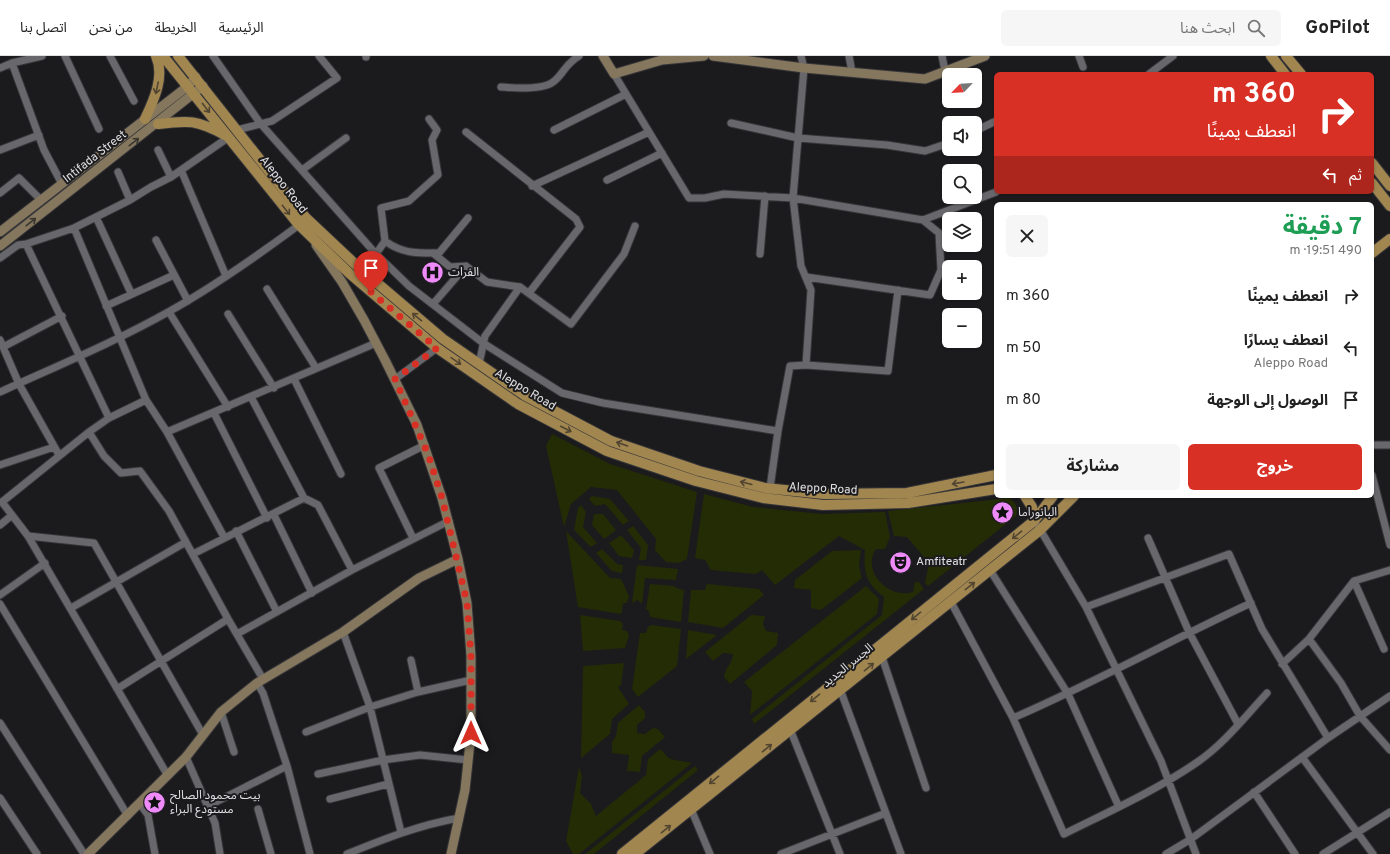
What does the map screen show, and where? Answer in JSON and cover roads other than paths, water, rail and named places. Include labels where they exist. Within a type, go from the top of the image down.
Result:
[{"type":"main road","points":[[145,119],[156,93],[160,64],[156,56]]},
{"type":"main road","name":"Aleppo Road","points":[[163,56],[298,225],[349,273],[437,348],[518,404],[607,451],[696,481],[763,498],[823,504],[908,504],[994,489]]},
{"type":"main road","name":"Aleppo Road","points":[[178,56],[306,218],[356,265],[443,339],[479,364],[524,395],[611,441],[699,471],[770,488],[824,494],[907,493],[994,475]]},
{"type":"main road","points":[[603,56],[614,74],[662,58],[702,56]]},
{"type":"main road","points":[[712,56],[767,60],[804,68],[925,78],[942,72]]},
{"type":"main road","points":[[953,68],[985,56]]},
{"type":"main road","points":[[1271,56],[1283,72]]},
{"type":"main road","points":[[1286,56],[1299,72]]},
{"type":"main road","name":"Intifada Street","points":[[0,246],[158,124],[191,90],[196,77]]},
{"type":"main road","name":"Intifada Street","points":[[0,232],[145,119],[191,90],[203,86]]},
{"type":"main road","points":[[158,124],[180,121],[203,123],[229,137]]},
{"type":"main road","points":[[1374,166],[1390,186]]},
{"type":"main road","points":[[1374,186],[1390,206]]},
{"type":"main road","points":[[311,238],[342,282],[395,379],[425,445],[449,521],[458,560],[467,603],[471,656],[471,733],[465,790],[451,854]]},
{"type":"main road","points":[[1374,251],[1390,239]]},
{"type":"main road","points":[[1026,498],[1032,507],[1034,521]]},
{"type":"main road","name":"الجسر الجديد","points":[[622,854],[1034,521],[1051,498]]},
{"type":"main road","name":"الجسر الجديد","points":[[635,854],[1040,530],[1072,498]]},
{"type":"main road","points":[[88,854],[186,757],[221,712],[260,681],[343,632],[419,578],[458,560]]},
{"type":"street","points":[[0,68],[12,63],[42,56]]},
{"type":"street","points":[[65,56],[99,129]]},
{"type":"street","points":[[110,56],[134,101]]},
{"type":"street","points":[[213,56],[260,123],[376,254],[409,286],[483,343],[562,393],[603,403],[778,431]]},
{"type":"street","points":[[237,130],[272,121],[337,78],[319,56]]},
{"type":"street","points":[[501,87],[527,89],[553,83],[569,62],[579,56]]},
{"type":"street","points":[[801,56],[804,68],[793,198],[801,266],[811,290],[806,365]]},
{"type":"street","points":[[849,56],[852,72]]},
{"type":"street","points":[[942,56],[944,68]]},
{"type":"street","points":[[1079,56],[1083,67]]},
{"type":"street","points":[[1152,72],[1173,56]]},
{"type":"street","points":[[12,63],[44,150],[62,184]]},
{"type":"street","points":[[614,74],[689,198],[706,198],[724,194],[793,198],[923,220],[939,233],[941,270],[930,295],[806,277]]},
{"type":"street","points":[[554,130],[626,94]]},
{"type":"street","points":[[376,254],[385,241],[381,208],[408,201],[438,175],[432,140],[436,130],[429,119]]},
{"type":"street","points":[[982,128],[994,122]]},
{"type":"street","points":[[731,123],[798,138],[887,145],[925,151],[942,145]]},
{"type":"street","points":[[466,132],[532,186],[576,219],[580,227],[529,293]]},
{"type":"street","points":[[532,186],[649,132]]},
{"type":"street","points":[[0,150],[39,135]]},
{"type":"street","points":[[0,258],[18,245],[26,244],[74,228],[130,200],[151,187],[172,177],[229,137]]},
{"type":"street","points":[[302,170],[346,138]]},
{"type":"street","points":[[158,150],[172,177]]},
{"type":"street","points":[[607,180],[662,153]]},
{"type":"street","points":[[181,170],[226,276]]},
{"type":"street","points":[[118,172],[130,200]]},
{"type":"street","points":[[0,193],[19,178],[41,200]]},
{"type":"street","points":[[923,220],[994,193]]},
{"type":"street","points":[[760,254],[765,196]]},
{"type":"street","points":[[96,217],[131,293]]},
{"type":"street","points":[[385,241],[397,250],[418,253],[439,253],[468,218]]},
{"type":"street","points":[[0,392],[119,338],[169,312],[246,265],[298,225]]},
{"type":"street","points":[[433,253],[450,267],[466,266],[488,282],[520,287],[571,324],[624,254],[635,226]]},
{"type":"street","points":[[74,228],[146,400],[167,432],[224,537]]},
{"type":"street","points":[[156,240],[188,301]]},
{"type":"street","points":[[26,244],[62,316],[109,418]]},
{"type":"street","points":[[433,304],[466,266]]},
{"type":"street","points":[[106,306],[131,293],[174,275]]},
{"type":"street","points":[[479,364],[485,336],[520,287]]},
{"type":"street","points":[[267,289],[316,368]]},
{"type":"street","points":[[770,488],[778,431],[790,366],[806,365],[888,371],[898,290]]},
{"type":"street","points":[[169,312],[228,407]]},
{"type":"street","points":[[228,314],[274,388]]},
{"type":"street","points":[[59,455],[19,384],[2,344],[62,316]]},
{"type":"street","points":[[167,432],[274,388],[316,368],[376,343]]},
{"type":"street","points":[[395,379],[437,348]]},
{"type":"street","points":[[294,379],[341,474]]},
{"type":"street","points":[[251,397],[304,498],[318,505],[352,570]]},
{"type":"street","points":[[146,400],[109,418],[89,432],[2,502],[11,516],[28,536],[45,563],[168,776]]},
{"type":"street","points":[[214,413],[312,593]]},
{"type":"street","points":[[89,432],[104,456],[121,473],[140,471],[169,511],[237,634],[260,681],[287,766],[310,854]]},
{"type":"street","points":[[413,538],[379,468],[425,445]]},
{"type":"street","points":[[1374,445],[1390,445]]},
{"type":"street","points":[[0,465],[54,447]]},
{"type":"street","points":[[1374,483],[1390,544]]},
{"type":"street","points":[[192,554],[304,498]]},
{"type":"street","points":[[0,525],[11,516]]},
{"type":"street","points":[[237,634],[352,570],[449,521]]},
{"type":"street","points":[[1034,521],[1086,607],[1116,668],[1168,780],[1196,854]]},
{"type":"street","points":[[236,531],[277,612]]},
{"type":"street","points":[[28,536],[94,543],[160,662],[203,735]]},
{"type":"street","points":[[1148,538],[1189,632],[1238,724]]},
{"type":"street","points":[[71,608],[186,542]]},
{"type":"street","points":[[1086,607],[1166,579],[1229,554],[1262,628],[1282,664],[1328,738]]},
{"type":"street","points":[[0,595],[45,563]]},
{"type":"street","points":[[990,570],[1068,694],[1119,807]]},
{"type":"street","points":[[1282,664],[1309,639],[1354,582],[1390,570]]},
{"type":"street","points":[[1354,582],[1384,649]]},
{"type":"street","points":[[950,602],[1013,718],[1064,834],[1119,807],[1196,764],[1214,749],[1267,693]]},
{"type":"street","points":[[1013,718],[1068,694],[1116,668],[1251,602]]},
{"type":"street","points":[[0,604],[128,816]]},
{"type":"street","points":[[117,690],[228,619]]},
{"type":"street","points":[[343,632],[370,707],[401,832]]},
{"type":"street","points":[[1309,639],[1341,683],[1360,716],[1390,750]]},
{"type":"street","points":[[882,657],[926,788]]},
{"type":"street","points":[[411,660],[418,692]]},
{"type":"street","points":[[306,732],[370,707],[418,692],[471,680]]},
{"type":"street","points":[[840,689],[901,854]]},
{"type":"street","points":[[1166,854],[1190,839],[1328,738],[1390,696]]},
{"type":"street","points":[[221,712],[234,752]]},
{"type":"street","points":[[0,723],[84,854]]},
{"type":"street","points":[[790,729],[840,854]]},
{"type":"street","points":[[318,774],[383,760],[420,755],[468,760]]},
{"type":"street","points":[[186,757],[214,823],[220,854]]},
{"type":"street","points":[[1302,757],[1373,854]]},
{"type":"street","points":[[208,806],[287,766]]},
{"type":"street","points":[[330,799],[388,784]]},
{"type":"street","points":[[1254,792],[1295,854]]},
{"type":"street","points":[[0,798],[37,854]]},
{"type":"street","points":[[140,804],[148,815],[155,854]]},
{"type":"street","points":[[258,809],[271,854]]},
{"type":"street","points":[[691,809],[710,854]]},
{"type":"street","points":[[1323,854],[1390,812]]},
{"type":"street","points":[[781,854],[886,813]]},
{"type":"street","points":[[347,854],[401,832],[429,824],[459,818]]},
{"type":"place","name":"الفرات","points":[[433,273]]},
{"type":"place","name":"البانوراما","points":[[1003,513]]},
{"type":"place","name":"Amfiteatr","points":[[900,562]]},
{"type":"place","name":"بيت محمود الصالح مستودع البراء","points":[[155,803]]}]
